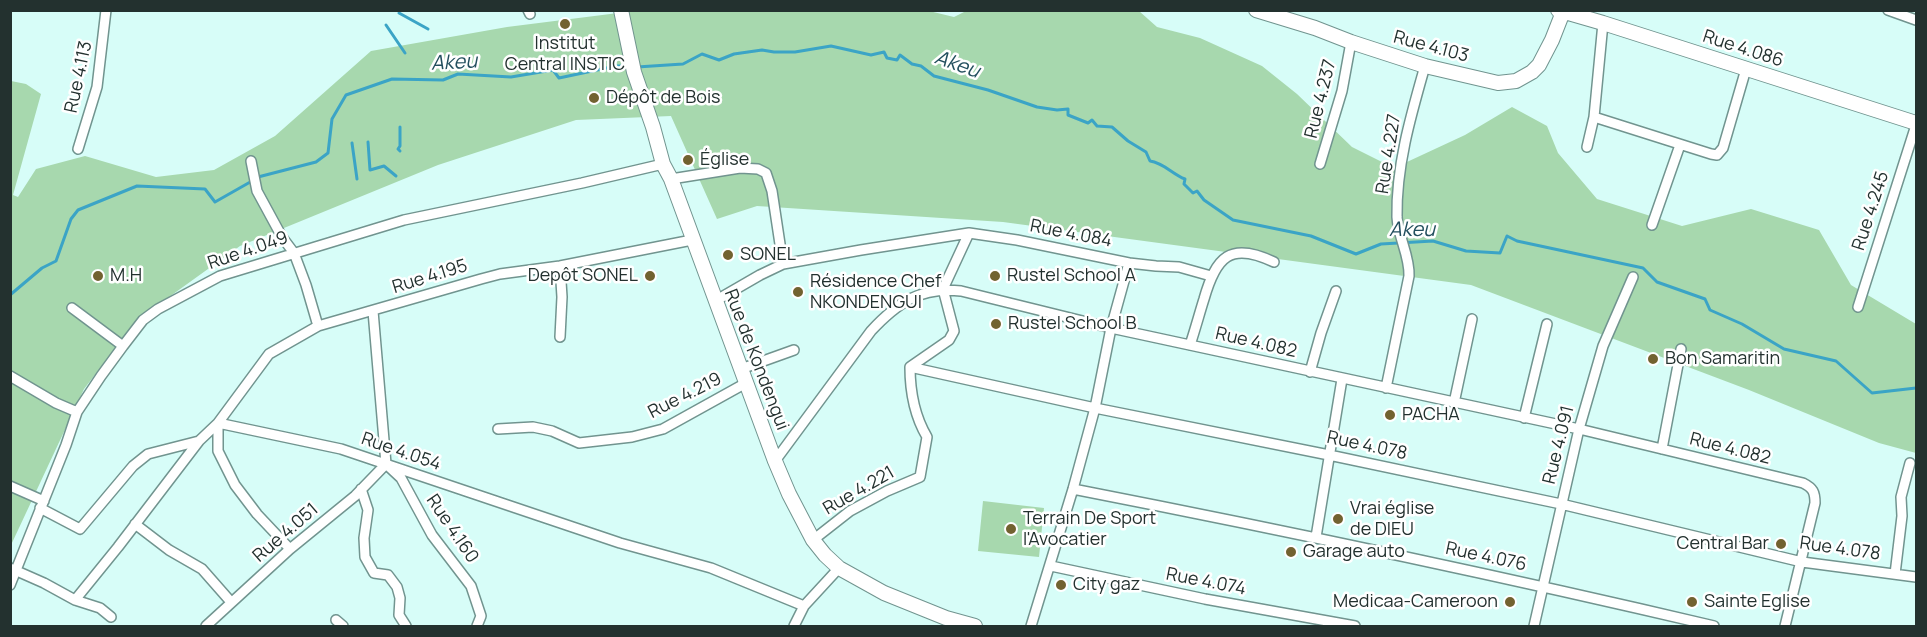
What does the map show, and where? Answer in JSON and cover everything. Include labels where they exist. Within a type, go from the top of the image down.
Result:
[{"type":"main road","name":"Rue de Kondengui","points":[[621,10],[634,72],[663,164],[775,461],[813,540],[839,568],[884,593],[945,622],[975,627]]},
{"type":"main road","name":"Rue 4.103","points":[[1256,10],[1425,66],[1498,83],[1516,81],[1539,65],[1552,40],[1561,11]]},
{"type":"main road","name":"Rue 4.086","points":[[1561,11],[1917,124]]},
{"type":"street","name":"Rue 4.113","points":[[78,149],[97,87],[106,10]]},
{"type":"street","points":[[1887,10],[1917,20]]},
{"type":"street","points":[[1587,147],[1594,117],[1603,23]]},
{"type":"street","name":"Rue 4.237","points":[[1320,164],[1342,91],[1352,42]]},
{"type":"street","name":"Rue 4.227","points":[[1386,388],[1409,276],[1408,260],[1397,220],[1398,181],[1411,115],[1425,66]]},
{"type":"street","points":[[1594,117],[1680,145],[1717,154],[1721,152],[1746,69]]},
{"type":"street","name":"Rue 4.245","points":[[1858,308],[1917,124]]},
{"type":"street","points":[[1652,225],[1680,145]]},
{"type":"street","points":[[251,161],[257,191],[282,237],[294,253],[318,326]]},
{"type":"street","name":"Rue 4.049","points":[[10,585],[14,569],[42,505],[77,412],[100,376],[143,320],[220,276],[404,220],[663,164]]},
{"type":"street","points":[[670,179],[740,168],[759,169],[766,173],[772,191],[783,264]]},
{"type":"street","points":[[910,367],[949,340],[954,331],[943,289],[969,233]]},
{"type":"street","name":"Rue 4.084","points":[[715,301],[783,264],[969,233],[1017,240],[1129,263],[1111,328],[1095,408],[1051,566],[1031,627]]},
{"type":"street","name":"Rue 4.195","points":[[218,423],[269,354],[318,326],[500,274],[560,266],[692,240]]},
{"type":"street","points":[[1190,345],[1210,276],[1224,258],[1249,252],[1274,262]]},
{"type":"street","points":[[1129,263],[1179,267],[1210,276]]},
{"type":"street","points":[[560,266],[562,286],[560,337]]},
{"type":"street","name":"Rue 4.091","points":[[1534,627],[1579,429],[1603,346],[1633,277]]},
{"type":"street","name":"Rue 4.082","points":[[775,461],[871,331],[888,313],[910,298],[927,291],[943,289],[961,291],[1111,328],[1341,379],[1579,429],[1803,483],[1811,486],[1815,493],[1815,503],[1802,562]]},
{"type":"street","points":[[1310,372],[1336,291]]},
{"type":"street","points":[[72,308],[123,346]]},
{"type":"street","points":[[373,311],[386,464]]},
{"type":"street","points":[[1454,403],[1472,319]]},
{"type":"street","points":[[1524,418],[1547,324]]},
{"type":"street","points":[[1662,449],[1681,349]]},
{"type":"street","points":[[741,369],[794,350]]},
{"type":"street","name":"Rue 4.078","points":[[910,367],[1095,408],[1561,504],[1802,562],[1917,577]]},
{"type":"street","name":"Rue 4.221","points":[[813,540],[850,511],[887,491],[920,477],[927,437],[918,422],[910,390],[910,367]]},
{"type":"street","points":[[10,376],[56,403],[77,412]]},
{"type":"street","points":[[1316,537],[1341,379]]},
{"type":"street","name":"Rue 4.219","points":[[498,429],[533,427],[552,431],[579,443],[632,437],[663,429],[746,383]]},
{"type":"street","points":[[75,600],[199,441],[218,423]]},
{"type":"street","points":[[218,423],[219,451],[235,485],[257,514],[290,549]]},
{"type":"street","name":"Rue 4.054","points":[[218,423],[341,449],[620,543],[711,568],[804,606]]},
{"type":"street","points":[[10,486],[80,529],[133,466],[148,454],[199,441]]},
{"type":"street","points":[[1895,574],[1902,516],[1901,497],[1910,463]]},
{"type":"street","name":"Rue 4.051","points":[[206,627],[386,464]]},
{"type":"street","name":"Rue 4.160","points":[[386,464],[401,478],[432,535],[471,586],[481,616],[477,627]]},
{"type":"street","points":[[361,489],[368,510],[364,538],[365,557],[374,573],[388,575],[397,587],[400,598],[399,615],[406,627]]},
{"type":"street","name":"Rue 4.076","points":[[1073,489],[1316,537],[1543,586],[1714,627]]},
{"type":"street","points":[[135,524],[169,550],[202,569],[231,602]]},
{"type":"street","points":[[1785,627],[1802,562]]},
{"type":"street","name":"Rue 4.074","points":[[1051,566],[1204,599],[1355,627]]},
{"type":"street","points":[[794,627],[804,606],[839,568]]},
{"type":"street","points":[[14,569],[75,600],[100,609],[111,617]]},
{"type":"street","points":[[216,617],[224,627]]},
{"type":"green space","points":[[642,10],[925,10],[954,17],[968,10],[1139,11],[1157,27],[1200,38],[1262,66],[1297,94],[1352,147],[1394,168],[1465,135],[1512,107],[1547,126],[1558,153],[1597,199],[1682,226],[1751,209],[1819,230],[1851,285],[1916,324],[1916,453],[1879,443],[1749,390],[1471,285],[1003,222],[757,206],[717,219],[671,116],[576,120],[438,165],[240,246],[137,320],[84,389],[11,545],[11,81],[26,84],[41,94],[13,195],[18,197],[36,169],[85,156],[156,177],[214,170],[275,136],[371,51],[507,27]]},
{"type":"green space","name":"Terrain De Sport l'Avocatier","points":[[983,501],[1044,508],[1039,557],[978,551]]},
{"type":"waterway","points":[[399,13],[428,29]]},
{"type":"waterway","points":[[386,25],[405,53]]},
{"type":"waterway","name":"Akeu","points":[[637,67],[683,64],[702,54],[719,60],[734,54],[762,50],[795,52],[831,46],[871,55],[884,52],[887,58],[897,60],[900,55],[934,76],[988,90],[1037,107],[1068,109],[1068,115],[1088,123],[1092,120],[1097,126],[1112,127],[1128,141],[1146,152],[1150,161],[1160,164],[1185,179],[1184,184],[1193,193],[1197,191],[1204,200],[1233,220],[1311,236],[1356,254],[1381,244],[1433,241],[1466,251],[1500,253],[1507,236],[1517,241],[1643,268],[1657,282],[1705,299],[1710,310],[1742,324],[1784,349],[1836,361],[1872,393],[1916,388]]},
{"type":"waterway","name":"Akeu","points":[[258,177],[316,162],[328,153],[332,119],[346,95],[392,79],[443,80],[458,74],[511,77],[553,70],[559,78],[616,66],[627,66]]},
{"type":"waterway","points":[[400,127],[398,149],[400,151]]},
{"type":"waterway","points":[[368,142],[370,170],[384,166],[396,176]]},
{"type":"waterway","points":[[352,143],[357,179]]},
{"type":"waterway","name":"Akeu","points":[[10,295],[42,268],[56,261],[71,219],[78,210],[137,186],[205,189],[215,202],[252,181]]},
{"type":"place","name":"Institut Central INSTIC","points":[[565,24]]},
{"type":"place","name":"Dépôt de Bois","points":[[594,98]]},
{"type":"place","name":"Église","points":[[688,160]]},
{"type":"place","name":"SONEL","points":[[728,255]]},
{"type":"place","name":"M.H","points":[[98,276]]},
{"type":"place","name":"Depôt SONEL","points":[[650,276]]},
{"type":"place","name":"Rustel School A","points":[[995,276]]},
{"type":"place","name":"Résidence Chef NKONDENGUI","points":[[798,292]]},
{"type":"place","name":"Rustel School B","points":[[996,324]]},
{"type":"place","name":"Bon Samaritin","points":[[1653,359]]},
{"type":"place","name":"PACHA","points":[[1390,415]]},
{"type":"place","name":"Vrai église de DIEU","points":[[1338,519]]},
{"type":"place","name":"Terrain De Sport l'Avocatier","points":[[1011,529]]},
{"type":"place","name":"Central Bar","points":[[1781,544]]},
{"type":"place","name":"Garage auto","points":[[1291,552]]},
{"type":"place","name":"City gaz","points":[[1061,585]]},
{"type":"place","name":"Medicaa-Cameroon","points":[[1510,602]]},
{"type":"place","name":"Sainte Eglise","points":[[1692,602]]}]
